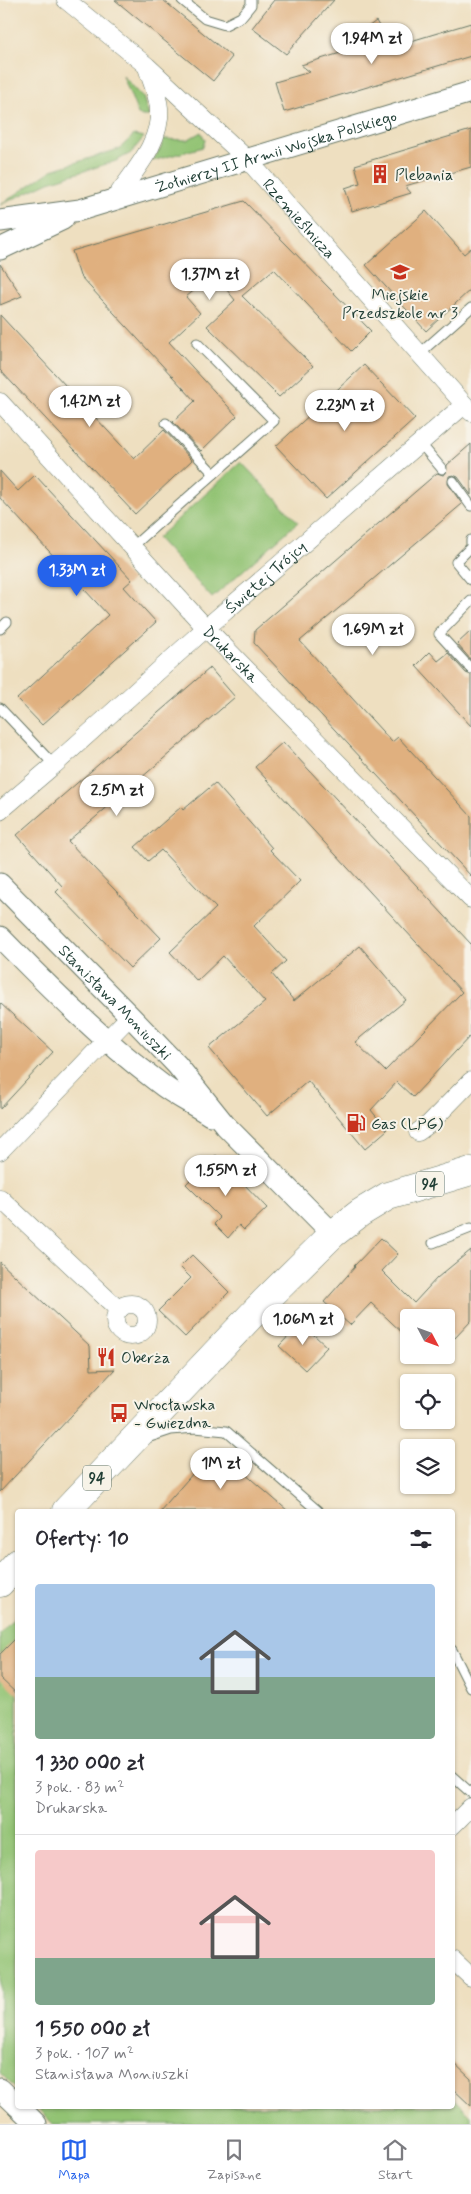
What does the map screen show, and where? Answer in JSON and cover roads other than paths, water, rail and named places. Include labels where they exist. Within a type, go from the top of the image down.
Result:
[{"type":"main road","name":"94","points":[[68,1509],[266,1300],[333,1234],[360,1213],[388,1196],[471,1171]]},
{"type":"main road","points":[[0,1583],[15,1566]]},
{"type":"street","name":"Rzemieślnicza","points":[[66,0],[147,66],[248,160],[468,409]]},
{"type":"street","points":[[114,200],[145,155],[158,128],[159,106],[147,66]]},
{"type":"street","name":"Żołnierzy II Armii Wojska Polskiego","points":[[0,221],[80,210],[471,92]]},
{"type":"street","name":"Żołnierzy II Armii Wojska Polskiego","points":[[0,249],[80,210]]},
{"type":"street","name":"Drukarska","points":[[0,402],[131,548],[206,628],[471,899]]},
{"type":"street","name":"Świętej Trójcy","points":[[0,811],[206,628],[421,444],[468,409]]},
{"type":"street","name":"Stanisława Moniuszki","points":[[0,884],[177,1065],[225,1124],[333,1234]]},
{"type":"street","name":"Stanisława Moniuszki","points":[[0,937],[106,1041],[160,1084],[225,1124]]},
{"type":"street","points":[[0,1151],[130,1016]]},
{"type":"street","points":[[418,1132],[429,1124],[471,1081]]},
{"type":"street","points":[[0,1198],[118,1310]]},
{"type":"street","points":[[455,1823],[471,1806]]},
{"type":"street","points":[[455,1962],[471,1977]]},
{"type":"street","points":[[0,2089],[15,2103]]},
{"type":"street","points":[[21,2109],[36,2124]]},
{"type":"lane","points":[[182,0],[205,19],[225,25],[241,17],[251,5],[251,0]]},
{"type":"lane","points":[[419,354],[471,308]]},
{"type":"lane","points":[[131,548],[274,421],[197,344]]},
{"type":"lane","points":[[166,423],[214,474]]},
{"type":"lane","points":[[421,444],[442,469]]},
{"type":"lane","points":[[453,481],[471,506]]},
{"type":"lane","points":[[471,540],[471,547],[456,562],[471,580]]},
{"type":"lane","points":[[471,601],[439,634],[471,669]]},
{"type":"lane","points":[[0,629],[7,622]]},
{"type":"lane","points":[[0,708],[54,765]]},
{"type":"lane","points":[[433,1243],[471,1228]]},
{"type":"lane","points":[[128,1444],[171,1430],[195,1428],[226,1431],[316,1509]]},
{"type":"lane","points":[[455,1656],[471,1688]]},
{"type":"lane","points":[[455,1779],[471,1793]]},
{"type":"place","name":"Plebania","points":[[380,174]]},
{"type":"place","name":"Miejskie Przedszkole nr 3","points":[[400,272]]},
{"type":"place","name":"Gas (LPG)","points":[[356,1123]]},
{"type":"place","name":"Oberża","points":[[106,1357]]},
{"type":"place","name":"Wrocławska - Gwiezdna","points":[[119,1413]]}]
